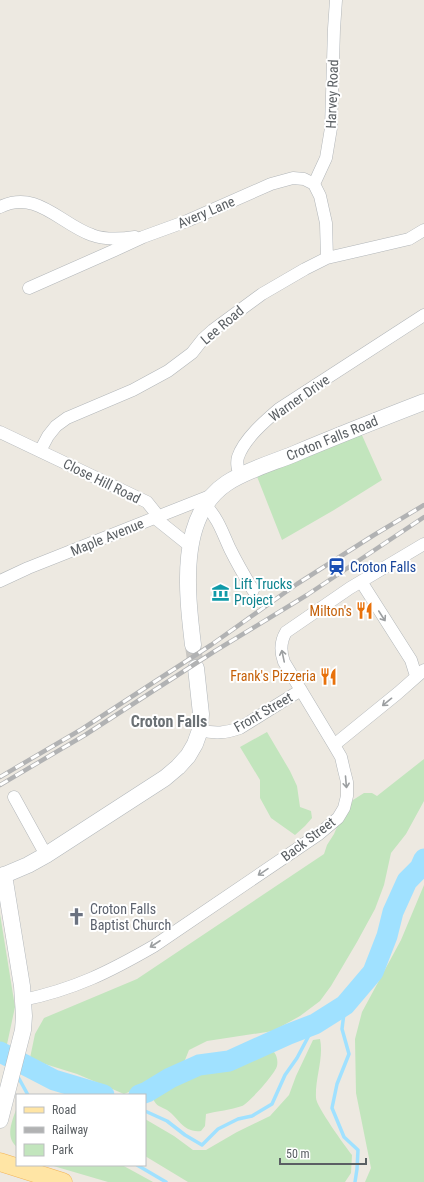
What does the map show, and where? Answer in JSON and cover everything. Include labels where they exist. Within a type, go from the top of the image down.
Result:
[{"type":"main road","name":"Croton Falls Road","points":[[240,476],[424,402]]},
{"type":"main road","points":[[193,645],[187,584],[190,546],[199,520],[210,500],[226,484],[240,476]]},
{"type":"main road","points":[[0,1120],[23,1030],[24,1016],[23,1000],[2,876],[28,865],[46,855],[148,789],[178,767],[188,756],[195,744],[200,730],[201,714],[196,668]]},
{"type":"main road","points":[[0,1162],[63,1182]]},
{"type":"street","name":"Harvey Road","points":[[314,184],[326,158],[331,128],[336,0]]},
{"type":"street","name":"Avery Lane","points":[[29,288],[143,237],[187,221],[283,180],[293,178],[304,179],[314,184]]},
{"type":"street","points":[[314,184],[320,196],[326,223],[327,258]]},
{"type":"street","points":[[0,207],[18,201],[33,203],[93,236],[124,239],[143,237]]},
{"type":"street","name":"Lee Road","points":[[40,451],[48,436],[56,426],[67,418],[133,390],[168,371],[192,353],[203,339],[213,330],[262,294],[304,269],[327,258],[409,239],[424,230]]},
{"type":"street","points":[[398,242],[414,240],[424,242]]},
{"type":"street","name":"Warner Drive","points":[[240,476],[237,467],[238,458],[243,446],[263,423],[279,408],[424,315]]},
{"type":"street","name":"Close Hill Road","points":[[0,432],[147,502],[155,512],[155,518],[190,546]]},
{"type":"street","points":[[210,500],[212,512],[230,550],[253,590]]},
{"type":"street","name":"Maple Avenue","points":[[0,581],[28,568],[155,518],[210,500]]},
{"type":"street","name":"Front Street","points":[[200,730],[219,734],[240,728],[277,709],[300,690],[284,662],[281,653],[283,638],[286,632],[350,588],[362,583],[424,544]]},
{"type":"street","points":[[334,745],[398,693],[420,673],[362,583]]},
{"type":"street","name":"Back Street","points":[[23,1000],[92,980],[154,946],[319,834],[338,818],[344,808],[347,796],[341,757],[300,690]]},
{"type":"street","points":[[14,798],[46,855]]},
{"type":"green space","points":[[361,433],[382,480],[282,540],[256,474]]},
{"type":"green space","points":[[267,732],[297,786],[300,807],[311,811],[312,818],[295,835],[271,818],[260,798],[260,780],[240,747]]},
{"type":"green space","points":[[424,759],[424,801],[406,834],[391,853],[384,885],[375,909],[331,986],[320,1001],[300,1016],[273,1031],[207,1041],[189,1050],[183,1065],[160,1075],[141,1087],[124,1094],[77,1074],[30,1058],[35,1034],[44,1018],[137,979],[324,854],[340,820],[348,810],[353,800],[364,793],[372,793],[377,796]]},
{"type":"green space","points":[[424,885],[424,1182],[365,1182],[371,1168],[356,1093],[355,1039],[362,1012],[401,940]]},
{"type":"green space","points":[[0,914],[15,1007],[6,1049],[0,1045]]},
{"type":"green space","points":[[320,1039],[321,1046],[316,1091],[317,1102],[352,1155],[351,1173],[345,1182],[188,1182],[146,1157],[146,1120],[174,1136],[193,1150],[206,1150],[237,1132],[270,1116],[289,1095],[313,1040]]},
{"type":"green space","points":[[274,1052],[277,1059],[277,1066],[272,1075],[256,1094],[242,1106],[206,1114],[205,1126],[201,1131],[190,1130],[185,1127],[171,1113],[154,1102],[153,1099],[168,1087],[188,1077],[233,1068],[246,1060]]},
{"type":"green space","points":[[16,1110],[16,1146],[13,1143],[10,1133]]},
{"type":"green space","points":[[53,1166],[124,1166],[153,1182],[108,1182]]},
{"type":"waterway","points":[[142,1094],[170,1078],[199,1065],[229,1061],[315,1024],[345,1005],[373,972],[387,936],[393,912],[407,881],[420,868],[424,859]]},
{"type":"waterway","points":[[345,1005],[342,1029],[349,1054],[337,1084],[332,1108],[344,1137],[358,1150],[355,1182]]},
{"type":"waterway","points":[[146,1111],[167,1121],[185,1135],[202,1145],[218,1129],[238,1119],[252,1116],[272,1104],[285,1075],[297,1058],[315,1024]]},
{"type":"waterway","points":[[0,1052],[54,1080],[101,1094]]},
{"type":"waterway","points":[[4,1054],[9,1063]]},
{"type":"waterway","points":[[17,1075],[27,1094]]},
{"type":"waterway","points":[[139,1166],[166,1182]]},
{"type":"tunnel","points":[[193,645],[196,668]]},
{"type":"railway","points":[[0,777],[82,729],[211,645],[297,584],[424,505]]},
{"type":"railway","points":[[0,785],[85,735],[215,651],[307,595],[424,517]]},
{"type":"place","name":"Croton Falls","points":[[337,567]]},
{"type":"place","name":"Lift Trucks Project","points":[[221,592]]},
{"type":"place","name":"Milton's","points":[[365,611]]},
{"type":"place","name":"Frank's Pizzeria","points":[[329,676]]},
{"type":"place","name":"Croton Falls Baptist Church","points":[[77,917]]},
{"type":"district","name":"Croton Falls","points":[[169,721]]}]
